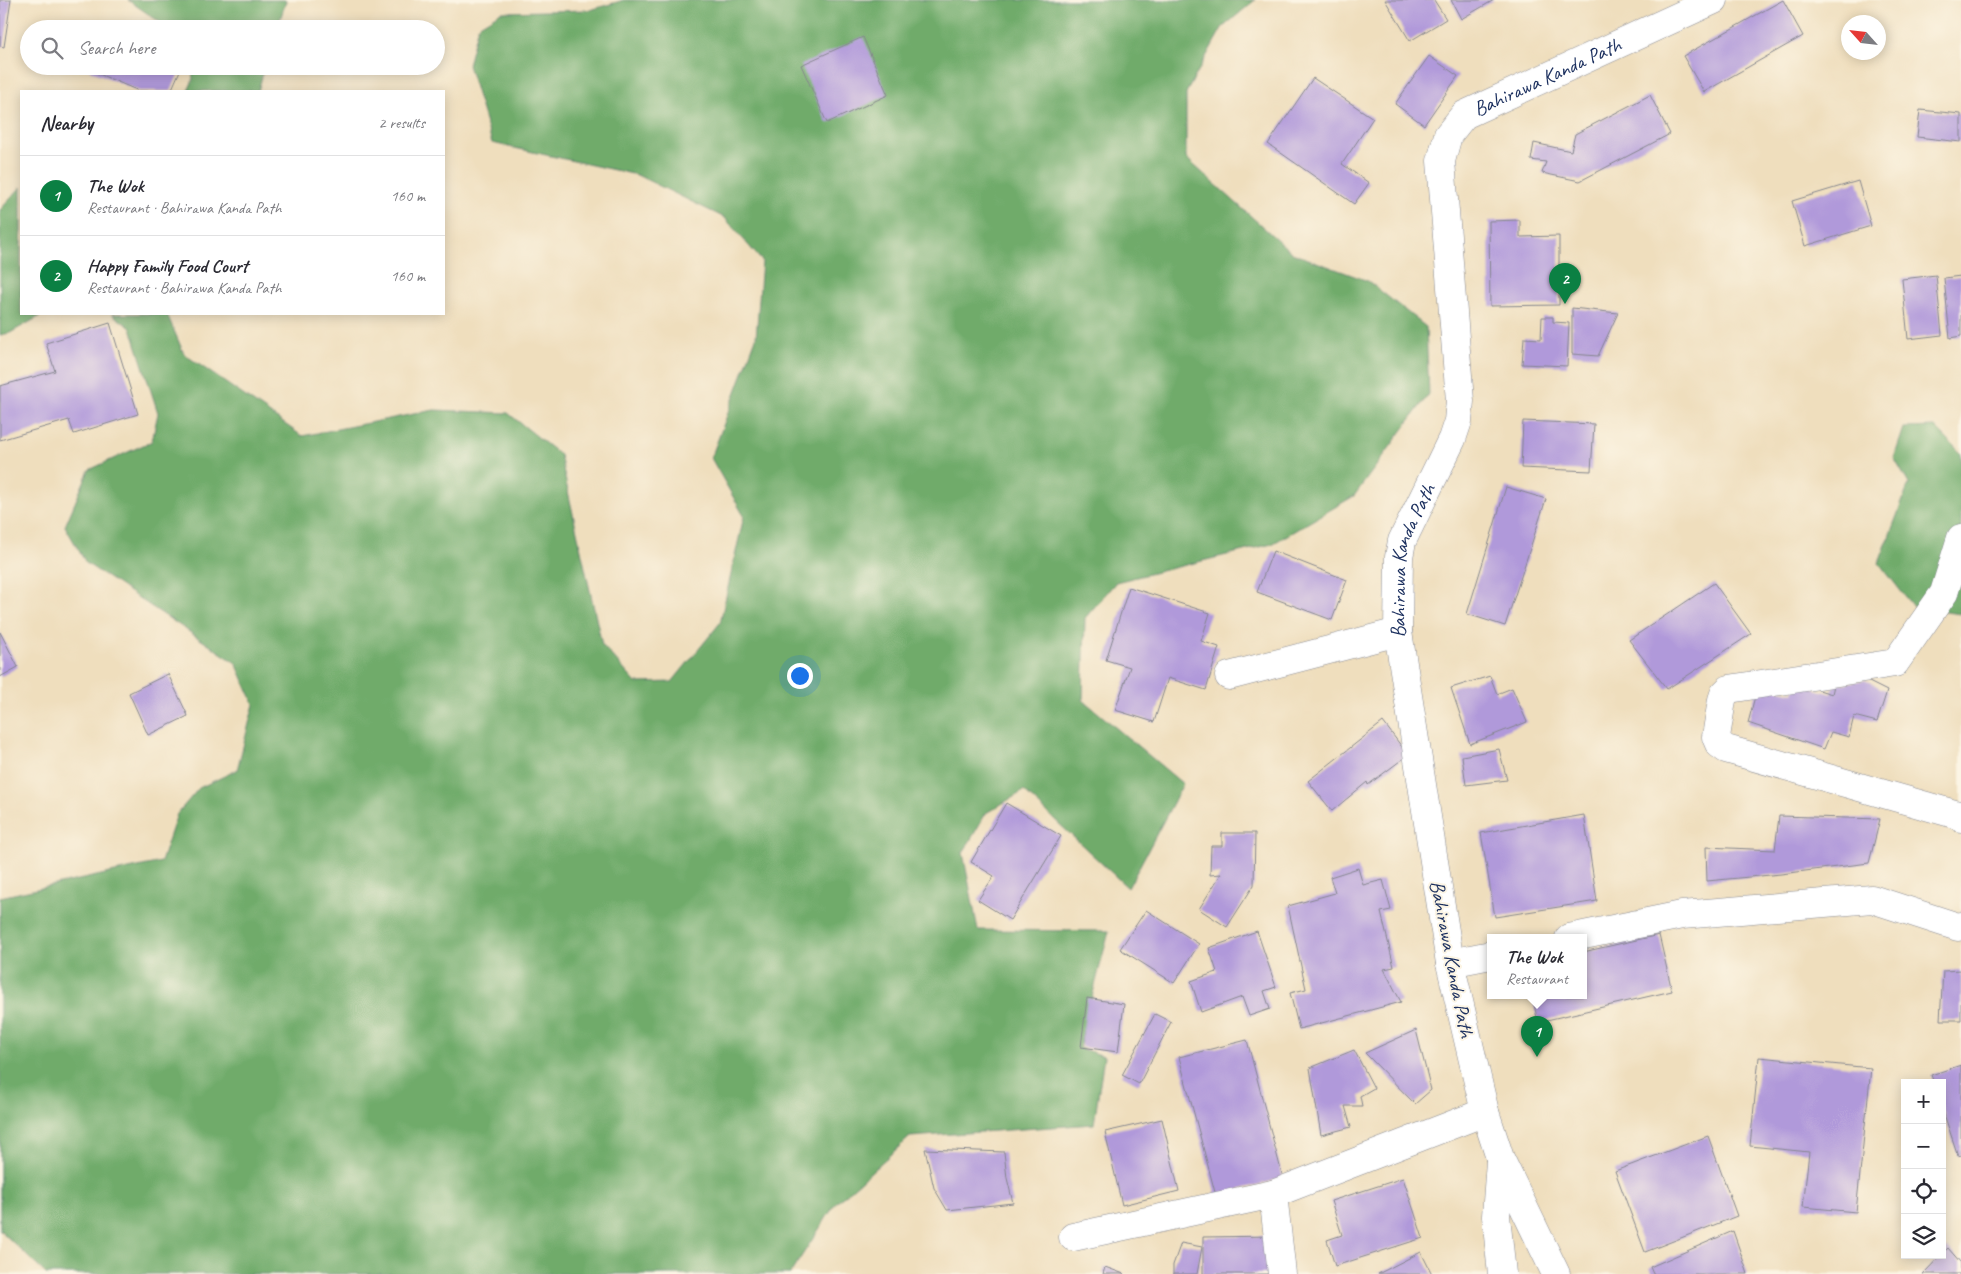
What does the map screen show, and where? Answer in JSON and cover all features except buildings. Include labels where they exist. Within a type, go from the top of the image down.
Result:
[{"type":"street","name":"Bahirawa Kanda Path","points":[[1556,1274],[1500,1158],[1485,1112],[1450,964],[1398,632],[1399,557],[1402,542],[1452,438],[1458,420],[1460,401],[1441,161],[1448,135],[1464,115],[1714,0]]},
{"type":"street","points":[[1961,538],[1944,593],[1895,663],[1729,690],[1724,694],[1722,700],[1716,737],[1719,744],[1726,749],[1958,815],[1961,818]]},
{"type":"street","points":[[1229,676],[1398,632]]},
{"type":"street","points":[[1587,934],[1682,914],[1872,899],[1958,927],[1961,926]]},
{"type":"street","points":[[1450,964],[1487,956]]},
{"type":"street","points":[[1073,1237],[1273,1194],[1485,1112]]},
{"type":"street","points":[[1500,1158],[1496,1216],[1502,1274]]},
{"type":"street","points":[[1273,1194],[1282,1274]]},
{"type":"green space","points":[[128,0],[286,1],[280,20],[157,20]]},
{"type":"green space","points":[[624,0],[1255,0],[1222,28],[1186,93],[1186,158],[1292,253],[1368,281],[1426,327],[1429,394],[1354,496],[1272,544],[1116,582],[1085,618],[1083,700],[1183,784],[1128,888],[1024,791],[986,813],[963,853],[978,930],[1109,931],[1079,1048],[1104,1056],[1094,1124],[910,1137],[836,1203],[790,1274],[46,1274],[0,1230],[0,897],[161,862],[177,814],[199,788],[237,770],[254,704],[236,663],[86,563],[65,526],[89,470],[152,441],[158,413],[131,328],[113,315],[167,315],[184,354],[302,436],[434,410],[508,413],[560,455],[602,645],[636,683],[672,682],[720,623],[744,516],[711,458],[756,338],[762,261],[725,218],[637,175],[492,143],[468,65],[478,26],[501,12],[590,10]]},
{"type":"green space","points":[[193,75],[262,75],[258,90],[188,90],[193,80]]},
{"type":"green space","points":[[20,188],[20,315],[42,315],[10,333],[0,335],[0,210]]},
{"type":"green space","points":[[1935,427],[1961,453],[1961,614],[1914,608],[1879,563],[1909,484],[1894,458],[1904,428]]},
{"type":"place","name":"Happy Family Food Court","points":[[1565,304]]},
{"type":"place","name":"The Wok","points":[[1537,1057]]}]
